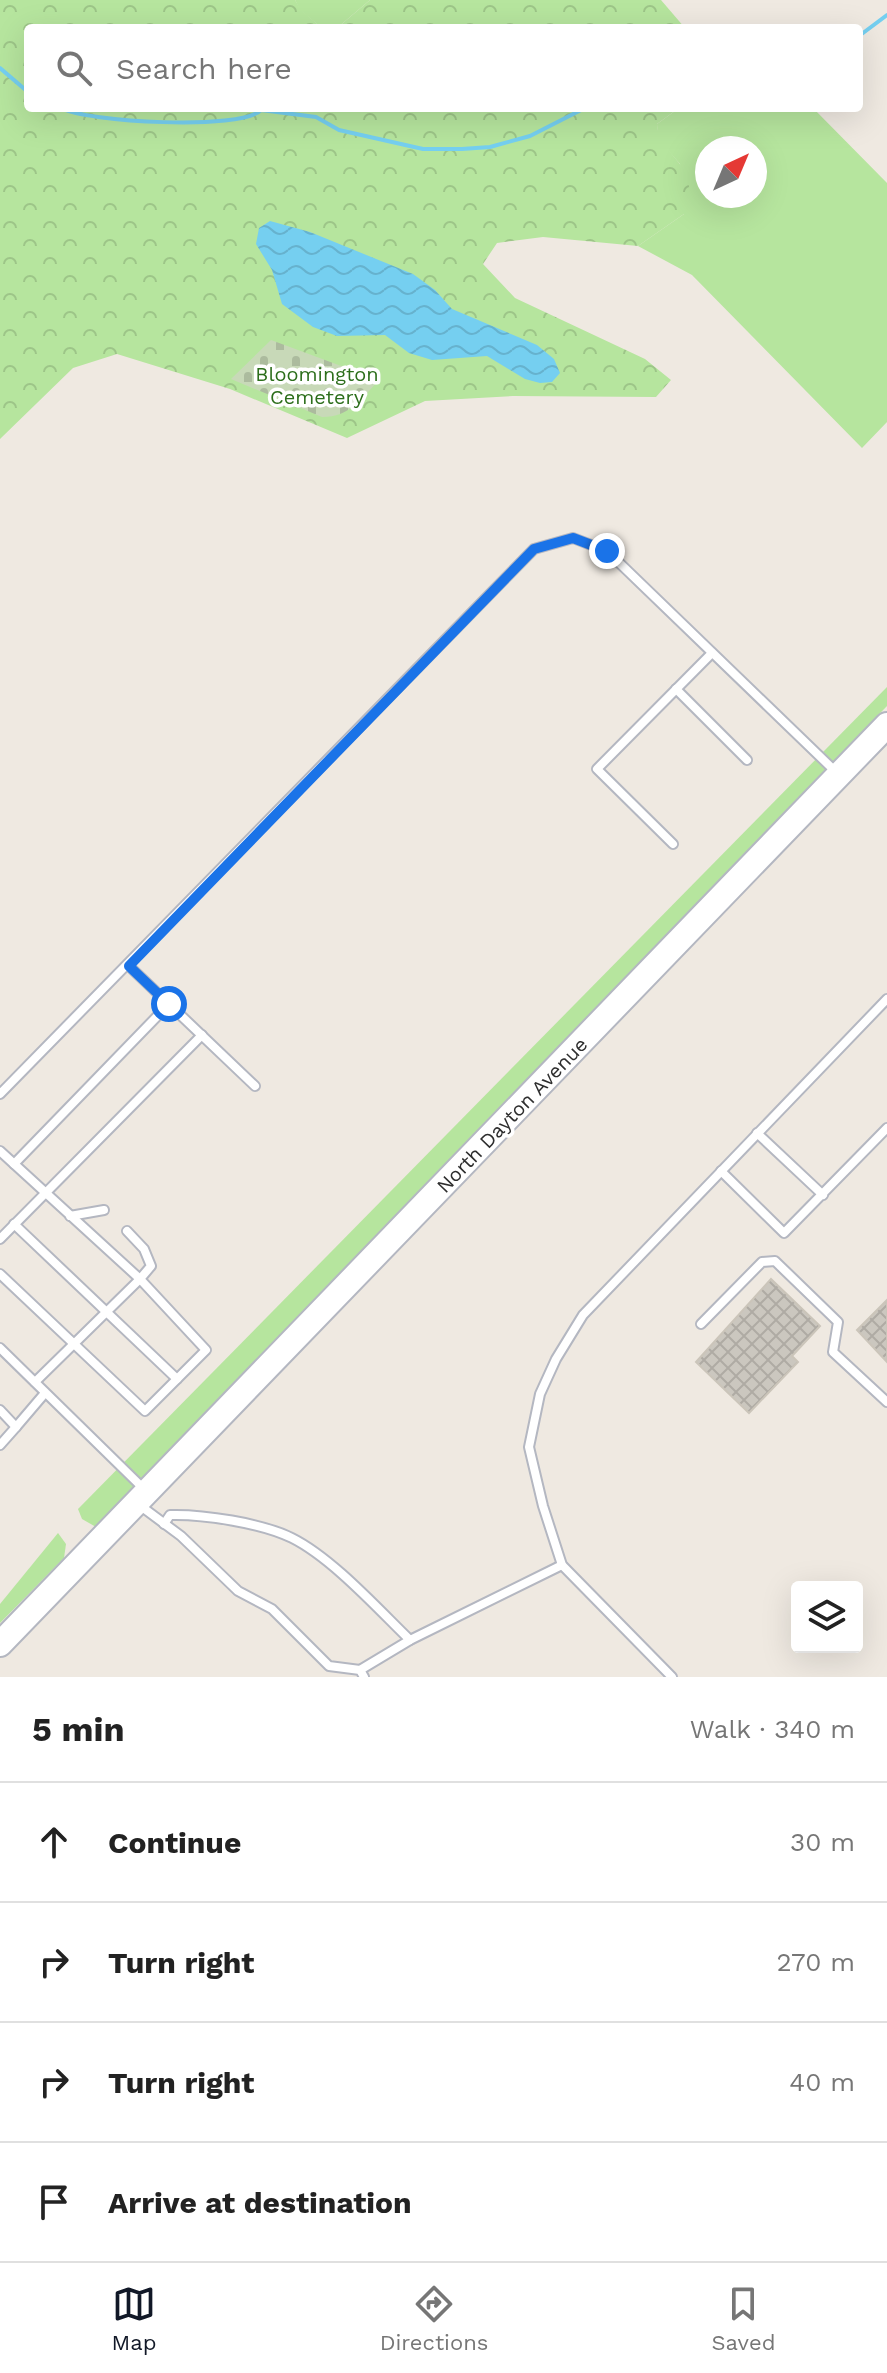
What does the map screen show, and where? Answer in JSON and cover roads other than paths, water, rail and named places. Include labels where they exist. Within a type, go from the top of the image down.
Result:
[{"type":"main road","name":"North Dayton Avenue","points":[[0,1644],[887,725]]},
{"type":"lane","points":[[0,1094],[129,966],[534,549],[573,538],[607,551],[839,775]]},
{"type":"lane","points":[[673,844],[597,769],[712,653]]},
{"type":"lane","points":[[676,689],[747,760]]},
{"type":"lane","points":[[129,966],[255,1086]]},
{"type":"lane","points":[[672,1677],[562,1565],[529,1447],[540,1394],[556,1359],[583,1315],[887,999]]},
{"type":"lane","points":[[14,1164],[169,1004]]},
{"type":"lane","points":[[0,1239],[202,1035]]},
{"type":"lane","points":[[721,1171],[784,1233],[887,1128]]},
{"type":"lane","points":[[757,1133],[823,1195]]},
{"type":"lane","points":[[0,1151],[140,1279],[206,1350],[145,1411],[0,1274]]},
{"type":"lane","points":[[70,1216],[104,1210]]},
{"type":"lane","points":[[14,1224],[177,1379]]},
{"type":"lane","points":[[35,1382],[151,1266],[144,1249],[127,1231]]},
{"type":"lane","points":[[701,1324],[762,1262],[775,1261],[838,1322],[833,1352],[887,1402]]},
{"type":"lane","points":[[0,1348],[35,1382],[164,1524],[238,1591],[272,1609],[329,1666],[362,1674],[410,1640],[562,1565]]},
{"type":"lane","points":[[0,1445],[45,1393]]},
{"type":"lane","points":[[0,1410],[16,1427]]},
{"type":"lane","points":[[164,1524],[170,1515],[203,1514],[291,1537],[349,1581],[410,1640]]},
{"type":"water","points":[[270,221],[310,232],[413,274],[435,290],[452,309],[537,345],[554,359],[560,373],[552,382],[540,383],[525,379],[487,356],[432,360],[409,353],[385,335],[337,336],[313,327],[282,304],[272,270],[256,244],[259,228]]},
{"type":"waterway","points":[[863,33],[887,15]]},
{"type":"waterway","points":[[0,68],[24,89]]},
{"type":"waterway","points":[[73,112],[163,122],[225,121],[257,112]]},
{"type":"waterway","points":[[277,112],[316,117],[339,130],[423,149],[490,147],[530,136],[577,112]]},
{"type":"park label","name":"Bloomington Cemetery","points":[[317,386]]}]
